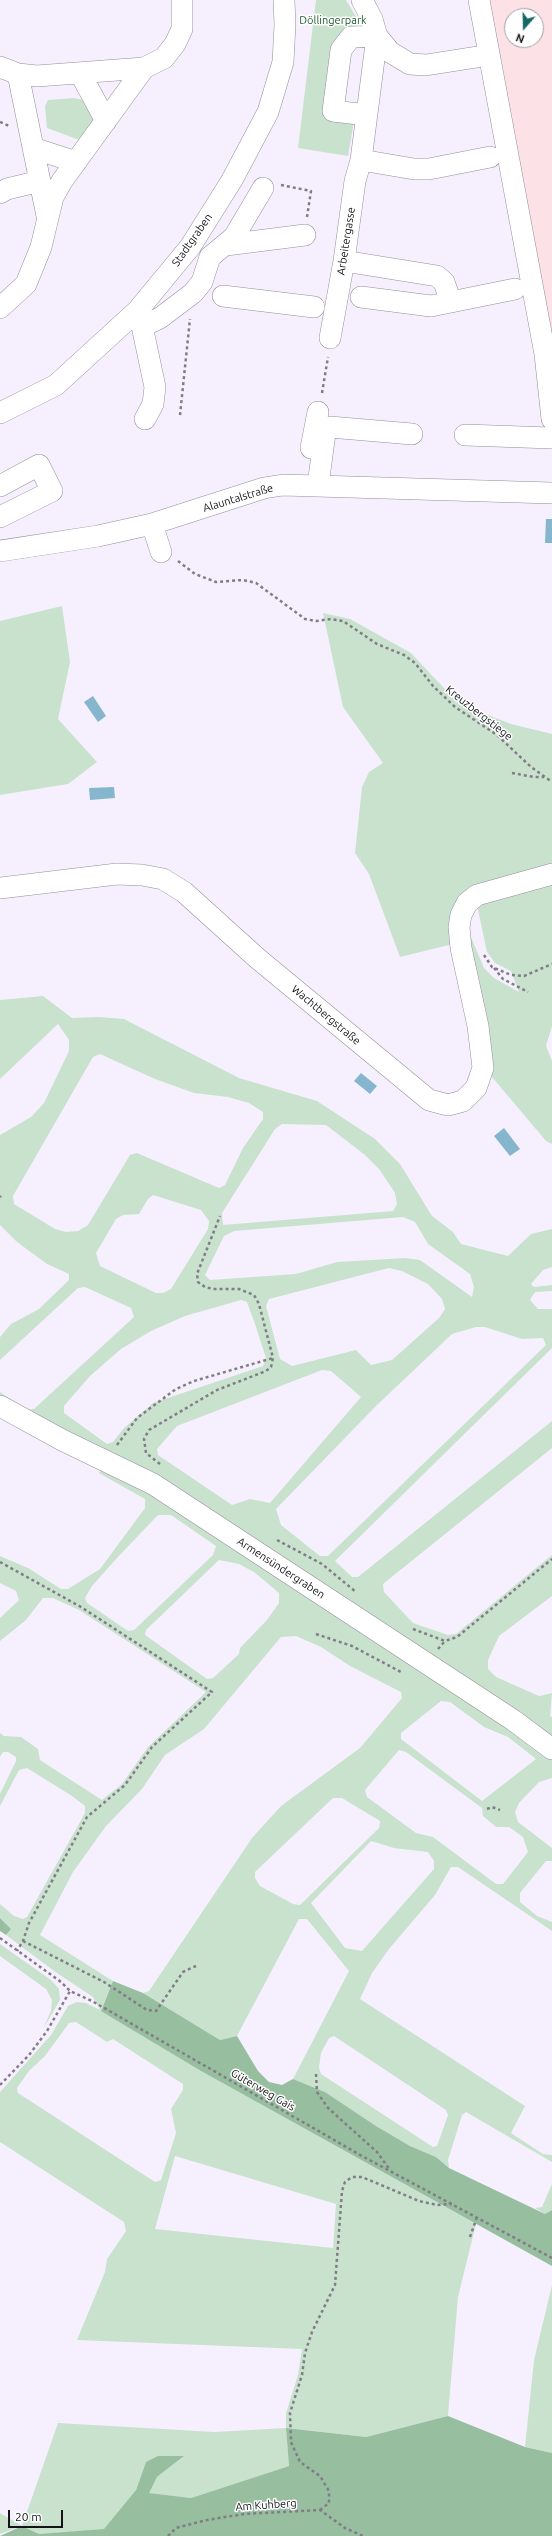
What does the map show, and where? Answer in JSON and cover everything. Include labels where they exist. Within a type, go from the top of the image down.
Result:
[{"type":"street","points":[[47,217],[33,148],[9,70],[37,76],[144,68],[164,58],[175,44],[182,29],[182,0]]},
{"type":"street","name":"Stadtgraben","points":[[0,413],[56,385],[111,336],[140,318],[190,246],[232,180],[268,112],[282,62],[285,25],[284,0]]},
{"type":"street","name":"Arbeitergasse","points":[[330,338],[344,261],[355,181],[361,160],[377,36],[372,19],[362,0]]},
{"type":"street","points":[[479,0],[545,354],[552,419]]},
{"type":"street","points":[[367,115],[333,111],[341,50],[344,43],[351,37],[377,36],[390,52],[410,64],[426,66],[477,57]]},
{"type":"street","points":[[0,308],[26,284],[41,248],[47,217],[53,197],[76,162],[144,68]]},
{"type":"street","points":[[80,73],[106,121]]},
{"type":"street","points":[[33,148],[76,162]]},
{"type":"street","points":[[361,160],[414,169],[429,169],[490,157]]},
{"type":"street","points":[[0,193],[7,189],[40,181]]},
{"type":"street","points":[[209,294],[202,282],[210,257],[217,249],[234,237],[263,188]]},
{"type":"street","points":[[226,244],[305,235]]},
{"type":"street","points":[[344,261],[437,276],[444,282],[451,302]]},
{"type":"street","points":[[361,297],[431,306],[515,289]]},
{"type":"street","points":[[145,419],[152,404],[155,387],[140,318],[160,318],[209,294],[314,306]]},
{"type":"street","points":[[311,485],[318,412]]},
{"type":"street","points":[[311,485],[325,433],[330,427],[412,434]]},
{"type":"street","points":[[465,435],[552,438]]},
{"type":"street","points":[[0,486],[39,465],[52,491],[0,517]]},
{"type":"street","name":"Alauntalstraße","points":[[0,551],[98,536],[152,524],[264,488],[311,485],[552,493]]},
{"type":"street","points":[[152,524],[166,555]]},
{"type":"street","name":"Wachtbergstraße","points":[[0,888],[117,874],[142,875],[163,879],[184,892],[257,958],[428,1100],[448,1106],[464,1101],[476,1088],[483,1068],[459,927],[467,904],[477,896],[552,874]]},
{"type":"street","name":"Armensündergraben","points":[[0,1406],[62,1440],[109,1461],[153,1484],[192,1508],[513,1720],[552,1749]]},
{"type":"path","points":[[263,188],[272,184],[311,191],[305,235]]},
{"type":"path","points":[[180,415],[209,294]]},
{"type":"path","points":[[318,412],[330,338]]},
{"type":"path","name":"Kreuzbergstiege","points":[[166,555],[196,574],[216,582],[243,580],[256,583],[305,618],[316,621],[331,619],[343,621],[377,644],[404,655],[414,663],[455,707],[497,735],[552,782]]},
{"type":"path","points":[[512,773],[534,777],[545,776]]},
{"type":"path","points":[[481,948],[492,966],[503,979],[528,992]]},
{"type":"path","points":[[492,966],[510,975],[524,976],[552,964]]},
{"type":"path","points":[[163,1467],[146,1453],[144,1439],[148,1430],[217,1390],[266,1371],[271,1367],[273,1358],[259,1304],[254,1295],[239,1289],[213,1290],[198,1282],[197,1274],[220,1216]]},
{"type":"path","points":[[109,1461],[119,1442],[137,1418],[176,1389],[194,1381],[273,1358]]},
{"type":"path","points":[[272,1537],[322,1564],[361,1596]]},
{"type":"path","points":[[406,1627],[445,1641],[457,1637],[552,1559]]},
{"type":"path","points":[[0,1562],[81,1607],[212,1692],[152,1747],[125,1785],[87,1817],[29,1923],[23,1941],[17,1951]]},
{"type":"path","points":[[316,1634],[352,1646],[407,1674]]},
{"type":"path","points":[[487,1809],[492,1807],[500,1810]]},
{"type":"path","name":"Güterweg Gais","points":[[0,1938],[61,1982],[70,1991],[92,2001],[390,2170],[552,2258]]},
{"type":"path","points":[[23,1941],[104,1982],[147,2010],[156,2011],[183,1972],[196,1966]]},
{"type":"path","points":[[0,2085],[30,2055],[70,1991]]},
{"type":"path","points":[[316,2074],[317,2092],[328,2108],[377,2152],[390,2170]]},
{"type":"path","points":[[363,2536],[345,2528],[320,2510],[329,2503],[329,2491],[320,2476],[300,2462],[292,2442],[290,2413],[302,2375],[305,2353],[312,2332],[335,2285],[342,2191],[345,2182],[352,2177],[362,2177],[419,2201],[437,2205],[452,2204]]},
{"type":"path","points":[[470,2237],[477,2217]]},
{"type":"path","name":"Am Kuhberg","points":[[168,2536],[176,2528],[206,2520],[244,2514],[320,2510]]},
{"type":"shaded area","points":[[471,0],[552,0],[552,425],[540,373]]},
{"type":"green space","name":"Döllingerpark","points":[[316,0],[346,0],[358,20],[360,28],[329,116],[354,121],[348,156],[298,148]]},
{"type":"green space","points":[[74,98],[83,100],[95,118],[82,141],[47,128],[45,106],[48,100]]},
{"type":"green space","points":[[62,606],[70,662],[58,719],[97,762],[68,784],[0,795],[0,621]]},
{"type":"green space","points":[[323,613],[350,619],[411,653],[458,703],[511,724],[552,734],[552,868],[474,891],[453,944],[400,957],[369,874],[355,853],[362,787],[369,772],[383,763],[343,707]]},
{"type":"green space","points":[[552,878],[552,1026],[546,1046],[552,1061],[552,1144],[546,1141],[492,1077],[468,930],[484,968],[494,978],[519,992],[511,971],[495,963],[487,952],[477,905]]},
{"type":"green space","points":[[43,996],[72,1018],[99,1017],[124,1019],[239,1078],[317,1101],[375,1139],[400,1164],[432,1216],[453,1232],[461,1244],[508,1256],[531,1234],[552,1229],[552,1267],[543,1270],[531,1284],[534,1287],[552,1285],[552,1291],[535,1292],[530,1300],[538,1309],[552,1309],[552,1348],[335,1561],[352,1577],[358,1577],[552,1421],[552,1448],[383,1584],[384,1592],[413,1623],[448,1635],[456,1634],[552,1555],[552,1596],[499,1636],[488,1660],[488,1669],[496,1677],[539,1696],[552,1693],[550,1716],[552,1717],[552,1742],[0,1401],[0,1392],[26,1410],[34,1409],[134,1317],[131,1308],[85,1287],[78,1288],[0,1360],[0,1337],[11,1324],[39,1309],[69,1280],[69,1274],[47,1264],[17,1242],[0,1225],[0,1135],[31,1117],[44,1103],[69,1051],[69,1040],[58,1024],[0,1079],[0,1000]],"holes":[[[100,1054],[155,1079],[194,1093],[228,1097],[249,1103],[263,1112],[263,1119],[243,1148],[225,1185],[219,1188],[137,1153],[130,1155],[88,1225],[78,1231],[66,1232],[55,1229],[14,1204],[13,1196],[93,1057]],[[282,1124],[326,1125],[365,1155],[379,1169],[395,1193],[397,1204],[393,1211],[223,1225],[222,1213],[275,1129]],[[153,1195],[201,1210],[209,1221],[208,1229],[171,1289],[163,1293],[156,1293],[100,1266],[96,1253],[116,1219],[123,1215],[139,1214],[148,1199]],[[403,1217],[415,1222],[428,1244],[470,1274],[474,1287],[472,1297],[420,1260],[405,1258],[337,1262],[296,1274],[210,1280],[205,1275],[224,1236],[234,1231]],[[389,1268],[402,1271],[428,1284],[442,1299],[445,1309],[439,1318],[392,1360],[371,1365],[356,1350],[292,1366],[280,1359],[266,1306],[269,1299]],[[241,1300],[247,1302],[266,1358],[263,1366],[153,1403],[124,1428],[113,1442],[107,1444],[64,1413],[64,1406],[90,1376],[121,1349],[151,1331],[185,1316]],[[476,1327],[485,1327],[522,1339],[543,1338],[546,1345],[328,1556],[320,1556],[281,1525],[276,1509],[376,1406],[452,1334]],[[322,1370],[331,1371],[361,1397],[270,1503],[250,1499],[232,1505],[158,1455],[157,1449],[177,1426]]]},
{"type":"green space","points":[[104,1467],[151,1490],[552,1755],[552,1778],[539,1782],[519,1803],[515,1812],[518,1822],[552,1848],[552,1861],[546,1861],[520,1893],[520,1902],[537,1916],[552,1922],[552,1931],[458,1867],[451,1867],[435,1895],[389,1949],[372,1973],[360,1999],[525,2106],[511,2133],[543,2154],[552,2155],[552,2162],[466,2112],[462,2115],[448,2160],[449,2168],[436,2157],[410,2146],[376,2126],[325,2092],[293,2079],[349,1971],[307,1919],[299,1919],[237,2036],[220,2040],[143,1993],[149,1991],[252,1838],[281,1806],[360,1748],[402,1698],[401,1692],[350,1666],[321,1647],[296,1636],[281,1637],[204,1729],[165,1755],[142,1789],[106,1826],[73,1872],[40,1935],[113,1981],[101,2010],[201,2071],[476,2224],[458,2297],[448,2416],[366,2437],[286,2428],[286,2413],[298,2375],[302,2349],[77,2340],[105,2272],[107,2259],[126,2231],[124,2222],[0,2142],[0,2092],[51,2035],[68,2006],[77,2002],[86,2003],[100,2010],[93,1997],[54,1971],[6,1935],[11,1929],[0,1918],[0,1904],[14,1916],[23,1919],[27,1917],[85,1813],[85,1806],[72,1796],[27,1768],[19,1770],[0,1806],[0,1794],[16,1761],[16,1757],[8,1752],[3,1752],[0,1757],[0,1733],[4,1736],[21,1737],[38,1749],[40,1760],[102,1800],[122,1784],[148,1747],[206,1692],[79,1610],[53,1598],[43,1598],[26,1620],[0,1641],[0,1618],[19,1600],[16,1591],[0,1583],[0,1556],[28,1568],[61,1589],[68,1589],[100,1569],[145,1508],[145,1499],[99,1473]],"holes":[[[158,1515],[171,1515],[216,1546],[213,1555],[134,1630],[128,1631],[87,1603],[85,1598],[92,1586]],[[219,1560],[239,1564],[254,1572],[279,1593],[279,1603],[267,1620],[240,1648],[239,1654],[213,1678],[207,1679],[145,1635],[146,1630]],[[441,1701],[450,1702],[484,1727],[508,1737],[536,1759],[482,1801],[401,1739],[401,1733]],[[399,1750],[406,1752],[482,1808],[483,1816],[496,1827],[509,1827],[523,1837],[528,1852],[503,1884],[496,1884],[433,1837],[416,1833],[367,1797],[365,1790]],[[333,1798],[342,1798],[380,1821],[379,1828],[300,1905],[293,1904],[260,1886],[255,1878],[255,1872]],[[371,1841],[394,1848],[428,1852],[434,1861],[434,1869],[362,1951],[345,1948],[311,1903]],[[76,2022],[107,2042],[113,2039],[183,2084],[183,2090],[171,2109],[176,2133],[161,2180],[155,2182],[18,2093],[17,2088],[29,2071],[45,2056],[69,2023]],[[334,2036],[446,2110],[448,2115],[437,2146],[433,2147],[321,2074],[319,2067],[321,2053],[329,2038]],[[175,2156],[336,2204],[333,2248],[155,2229]]]},
{"type":"green space","points":[[0,1918],[11,1929],[6,1935],[0,1931]]},
{"type":"green space","points":[[0,1944],[51,1980],[59,1989],[60,2000],[43,2029],[51,2011],[52,2000],[46,1989],[0,1956]]},
{"type":"green space","points":[[113,1981],[143,1993],[220,2040],[237,2036],[258,2071],[269,2082],[282,2085],[293,2079],[325,2092],[376,2126],[410,2146],[436,2157],[449,2168],[545,2214],[552,2210],[552,2266],[201,2071],[101,2011]]},
{"type":"green space","points":[[552,2184],[552,2210],[545,2214],[535,2208],[542,2207]]},
{"type":"green space","points":[[552,2285],[552,2453],[525,2447],[534,2360]]},
{"type":"green space","points":[[448,2416],[525,2447],[552,2453],[552,2536],[0,2536],[22,2526],[39,2534],[104,2529],[136,2490],[146,2462],[158,2456],[184,2456],[157,2477],[149,2493],[191,2498],[289,2466],[286,2428],[366,2437]]},
{"type":"green space","points":[[58,2423],[215,2432],[286,2428],[289,2466],[191,2498],[148,2493],[157,2477],[184,2456],[146,2462],[136,2490],[104,2530],[39,2534],[22,2526]]},
{"type":"green space","points":[[0,2513],[22,2526],[0,2534]]},
{"type":"water","points":[[546,519],[552,519],[552,543],[545,543]]},
{"type":"water","points":[[93,696],[106,716],[98,722],[84,702]]},
{"type":"water","points":[[114,787],[115,798],[90,800],[89,788]]},
{"type":"water","points":[[361,1073],[377,1086],[370,1094],[354,1081]]},
{"type":"water","points":[[504,1128],[520,1149],[510,1156],[494,1136]]}]
